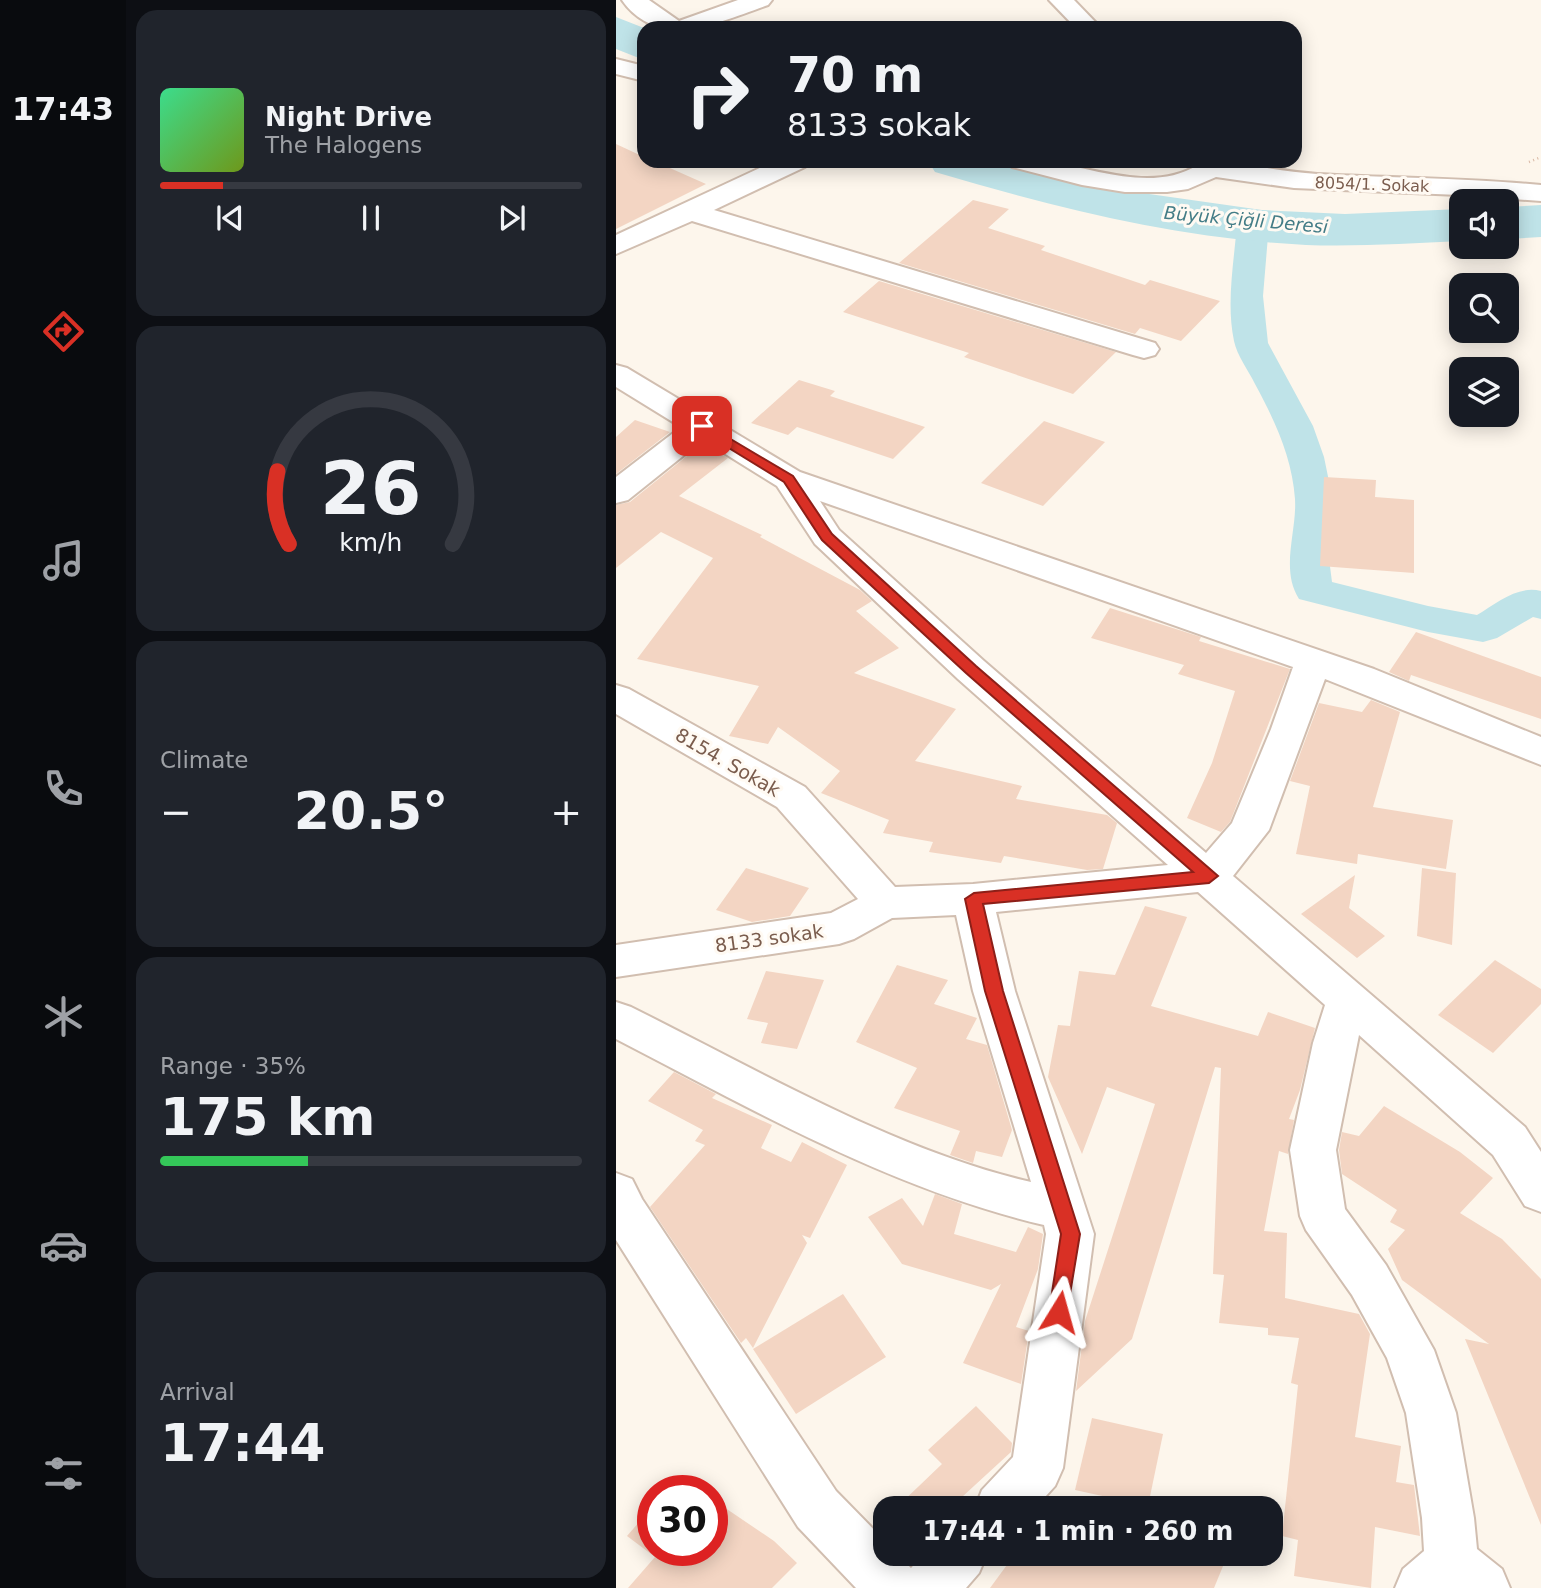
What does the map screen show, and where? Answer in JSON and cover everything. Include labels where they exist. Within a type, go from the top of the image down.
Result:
[{"type":"street","points":[[634,0],[662,21]]},
{"type":"street","points":[[698,21],[760,0]]},
{"type":"street","points":[[1062,0],[1082,21]]},
{"type":"street","points":[[616,246],[782,168]]},
{"type":"street","points":[[1045,168],[1072,176],[1140,185],[1189,181],[1206,168]]},
{"type":"street","name":"8054/1. Sokak","points":[[1221,168],[1259,178],[1329,184],[1497,187],[1541,192]]},
{"type":"street","points":[[692,212],[1144,349]]},
{"type":"street","points":[[616,374],[789,479],[1360,678],[1531,748],[1541,781]]},
{"type":"street","points":[[616,493],[702,426]]},
{"type":"street","points":[[789,479],[827,537],[971,670],[1209,876],[1509,1142],[1541,1192]]},
{"type":"street","points":[[1209,876],[1249,830],[1290,729],[1313,662]]},
{"type":"street","name":"8154. Sokak","points":[[616,698],[791,797],[885,903]]},
{"type":"street","name":"8133 sokak","points":[[616,961],[839,928],[885,903],[974,899],[1209,876]]},
{"type":"street","points":[[974,899],[994,991],[1070,1234],[1037,1468],[1012,1496]]},
{"type":"street","points":[[1349,999],[1335,1043],[1313,1150],[1323,1216],[1369,1280],[1409,1350],[1432,1413],[1448,1518],[1452,1580]]},
{"type":"street","points":[[616,1019],[860,1142],[988,1192],[1062,1209]]},
{"type":"street","points":[[616,1193],[622,1209],[817,1509],[892,1588]]},
{"type":"street","points":[[930,1588],[949,1566]]},
{"type":"building","points":[[616,144],[637,154],[637,168],[670,168],[706,184],[616,229]]},
{"type":"building","points":[[973,200],[1009,209],[988,228],[1045,246],[1041,250],[1145,285],[1150,280],[1220,301],[1181,341],[1140,328],[1135,334],[899,263]]},
{"type":"building","points":[[879,281],[1116,352],[1073,394],[964,357],[969,353],[843,312]]},
{"type":"building","points":[[799,380],[835,391],[830,396],[925,427],[893,459],[797,427],[788,435],[751,423]]},
{"type":"building","points":[[635,420],[670,432],[616,474],[616,437]]},
{"type":"building","points":[[1044,421],[1105,442],[1043,506],[981,483]]},
{"type":"building","points":[[703,443],[728,458],[679,496],[762,535],[760,537],[860,590],[872,601],[856,611],[899,648],[854,673],[956,709],[915,761],[1022,786],[1016,799],[1107,815],[1117,823],[1103,869],[1087,870],[1004,856],[1001,863],[929,852],[933,842],[883,833],[889,820],[821,793],[840,771],[778,727],[768,744],[729,736],[759,686],[637,659],[713,558],[661,532],[616,568],[616,505],[630,502]]},
{"type":"building","points":[[1324,477],[1376,480],[1375,497],[1414,500],[1414,573],[1320,566]]},
{"type":"building","points":[[1110,608],[1201,637],[1199,641],[1290,669],[1230,822],[1221,832],[1187,818],[1212,763],[1235,691],[1178,674],[1184,665],[1091,638]]},
{"type":"building","points":[[1416,632],[1541,677],[1541,719],[1411,675],[1409,681],[1389,672]]},
{"type":"building","points":[[1371,700],[1400,712],[1373,807],[1453,820],[1446,869],[1358,854],[1357,864],[1296,854],[1310,786],[1290,781],[1319,703],[1362,712]]},
{"type":"building","points":[[746,868],[809,888],[790,916],[752,922],[716,910]]},
{"type":"building","points":[[1422,868],[1456,873],[1452,945],[1417,936]]},
{"type":"building","points":[[1355,875],[1349,908],[1385,936],[1357,958],[1301,914]]},
{"type":"building","points":[[1145,906],[1187,917],[1151,1006],[1258,1036],[1268,1012],[1315,1028],[1300,1090],[1289,1119],[1294,1120],[1288,1154],[1279,1151],[1264,1231],[1287,1233],[1285,1298],[1359,1314],[1370,1334],[1355,1437],[1401,1446],[1396,1482],[1414,1485],[1420,1536],[1375,1527],[1371,1588],[1294,1576],[1298,1540],[1283,1536],[1283,1527],[1298,1385],[1291,1383],[1299,1338],[1268,1335],[1268,1328],[1219,1323],[1224,1275],[1213,1274],[1221,1068],[1215,1067],[1132,1339],[1076,1391],[1085,1321],[1155,1104],[1107,1087],[1082,1154],[1048,1077],[1058,1025],[1070,1026],[1079,971],[1115,975]]},
{"type":"building","points":[[1495,960],[1541,989],[1541,1004],[1493,1053],[1438,1015]]},
{"type":"building","points":[[897,965],[948,980],[934,1004],[977,1018],[966,1039],[987,1045],[1012,1130],[1002,1157],[976,1151],[973,1163],[950,1155],[960,1131],[894,1108],[917,1068],[856,1042]]},
{"type":"building","points":[[766,971],[824,980],[797,1049],[761,1043],[768,1023],[747,1019]]},
{"type":"building","points":[[674,1072],[716,1094],[712,1098],[772,1125],[761,1148],[791,1162],[802,1142],[847,1165],[810,1238],[802,1235],[807,1243],[753,1348],[746,1338],[741,1343],[650,1207],[705,1145],[695,1141],[703,1130],[648,1101]]},
{"type":"building","points":[[1384,1106],[1460,1152],[1493,1178],[1460,1213],[1502,1239],[1541,1279],[1541,1525],[1465,1339],[1489,1344],[1402,1280],[1388,1249],[1405,1230],[1390,1222],[1397,1210],[1342,1174],[1339,1150],[1342,1132],[1359,1136]]},
{"type":"building","points":[[935,1194],[962,1204],[954,1234],[1016,1252],[1028,1227],[1043,1234],[1038,1269],[1016,1327],[1029,1331],[1021,1384],[963,1363],[1001,1284],[991,1290],[902,1264],[868,1217],[902,1198],[923,1226]]},
{"type":"building","points":[[843,1294],[886,1357],[796,1414],[753,1349]]},
{"type":"building","points":[[976,1406],[1012,1443],[1011,1452],[963,1496],[909,1496],[942,1464],[928,1450]]},
{"type":"building","points":[[1092,1418],[1163,1434],[1150,1496],[1102,1496],[1075,1490]]},
{"type":"building","points":[[728,1510],[774,1541],[797,1563],[772,1588],[628,1588],[647,1566],[728,1566]]},
{"type":"building","points":[[637,1524],[637,1544],[627,1536]]},
{"type":"building","points":[[1006,1566],[1223,1566],[1214,1588],[990,1588]]},
{"type":"waterway","name":"Büyük Çiğli Deresi","points":[[616,31],[637,42]]},
{"type":"waterway","name":"Büyük Çiğli Deresi","points":[[977,168],[1084,197],[1217,221],[1307,229],[1449,226]]},
{"type":"waterway","name":"Büyük Çiğli Deresi","points":[[1519,222],[1541,221]]},
{"type":"waterway","points":[[1253,224],[1247,296],[1251,343],[1295,426],[1306,457],[1314,501],[1309,551],[1313,590],[1428,619],[1483,629],[1530,601],[1541,606]]},
{"type":"route","points":[[702,426],[789,479],[827,537],[971,670],[1209,876],[974,899],[994,991],[1070,1234],[1059,1312]]}]
